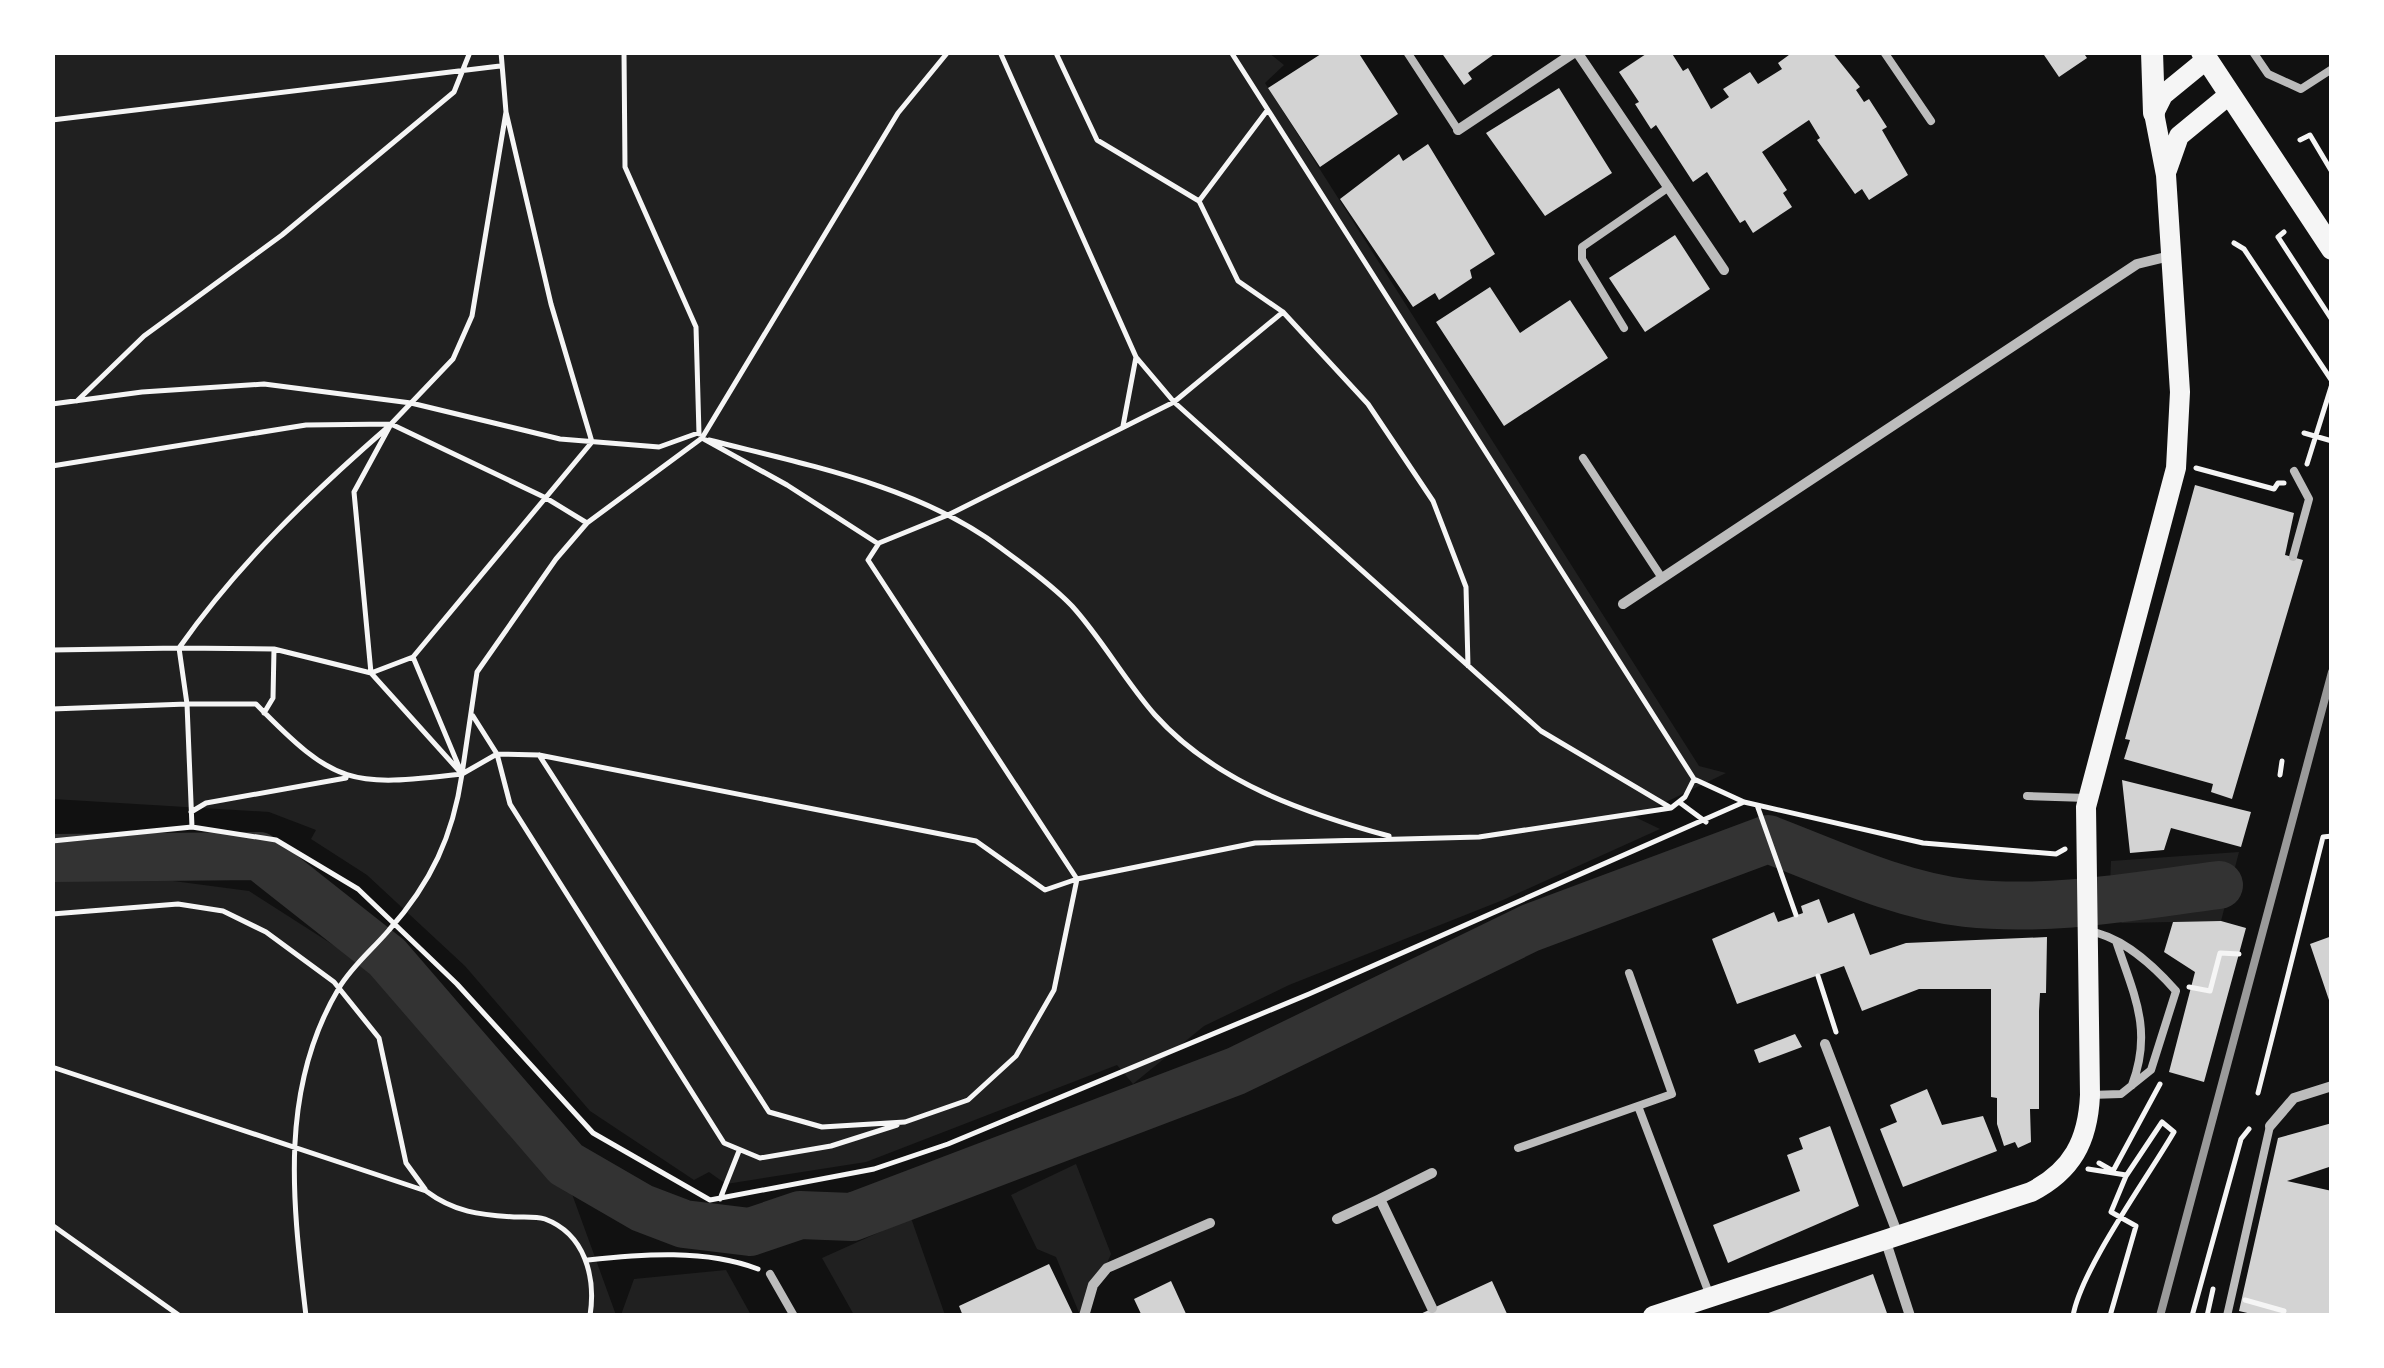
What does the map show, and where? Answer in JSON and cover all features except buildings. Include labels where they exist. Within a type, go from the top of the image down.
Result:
[{"type":"main road","points":[[1653,1316],[2031,1192],[2062,1172],[2086,1131],[2090,1095],[2087,798],[2176,468],[2180,392],[2166,175],[2154,113],[2152,52]]},
{"type":"main road","points":[[2154,113],[2164,95],[2205,56],[2332,248]]},
{"type":"main road","points":[[2166,175],[2179,136],[2230,94]]},
{"type":"street","points":[[1458,130],[1576,52],[1724,270]]},
{"type":"street","points":[[1623,604],[2136,264],[2171,256]]},
{"type":"street","points":[[1824,1044],[1891,1236],[1910,1316]]},
{"type":"street","points":[[2270,1126],[2294,1098],[2332,1086]]},
{"type":"street","points":[[1337,1219],[1432,1173]]},
{"type":"street","points":[[1380,1199],[1432,1308]]},
{"type":"street","points":[[1084,1316],[1093,1286],[1107,1268],[1210,1223]]},
{"type":"lane","points":[[1407,52],[1458,130]]},
{"type":"lane","points":[[1884,52],[1931,120]]},
{"type":"lane","points":[[2253,52],[2268,74],[2301,89],[2332,69]]},
{"type":"lane","points":[[1624,328],[1582,258],[1582,247],[1669,187]]},
{"type":"lane","points":[[1583,458],[1662,578]]},
{"type":"lane","points":[[2293,558],[2309,500],[2294,470]]},
{"type":"lane","points":[[2028,796],[2087,798]]},
{"type":"lane","points":[[2088,926],[2160,973],[2176,991],[2151,1070],[2121,1094],[2090,1095]]},
{"type":"lane","points":[[2116,941],[2144,1026],[2142,1060],[2132,1086]]},
{"type":"lane","points":[[1518,1148],[1672,1094],[1629,973]]},
{"type":"lane","points":[[1638,1106],[1710,1296]]},
{"type":"lane","points":[[2227,1316],[2270,1126]]},
{"type":"lane","points":[[770,1274],[794,1316]]},
{"type":"path","points":[[77,401],[144,336],[282,236],[454,92],[470,52]]},
{"type":"path","points":[[501,52],[506,112],[551,304],[592,442]]},
{"type":"path","points":[[624,52],[624,167],[696,327],[700,435]]},
{"type":"path","points":[[306,1316],[291,1188],[305,1062],[338,988],[426,882],[449,840],[477,672],[588,523],[700,435],[898,113],[948,52]]},
{"type":"path","points":[[1000,52],[1027,120],[1136,357],[1174,402],[1541,731],[1670,808]]},
{"type":"path","points":[[1056,52],[1097,140],[1199,201],[1238,281],[1283,312],[1368,404],[1433,500],[1466,587],[1468,666]]},
{"type":"path","points":[[1231,52],[1694,779],[1744,802],[1924,843],[2056,854],[2087,850]]},
{"type":"path","points":[[52,120],[500,66]]},
{"type":"path","points":[[1199,201],[1264,120],[1266,111]]},
{"type":"path","points":[[192,827],[187,704],[178,648],[219,591],[319,487],[391,424],[454,359],[472,316],[506,112]]},
{"type":"path","points":[[2300,140],[2310,135],[2332,172]]},
{"type":"path","points":[[2284,232],[2278,238],[2332,320]]},
{"type":"path","points":[[2194,467],[2274,489],[2278,482],[2295,484],[2300,480],[2332,382],[2244,249],[2234,242]]},
{"type":"path","points":[[472,713],[498,754],[510,804],[724,1143],[760,1158],[830,1146],[968,1100],[1016,1056],[1054,990],[1077,878],[868,560],[878,544],[948,515],[1174,402],[1283,312]]},
{"type":"path","points":[[1123,426],[1136,357]]},
{"type":"path","points":[[52,404],[264,384],[411,404],[560,440],[659,447],[700,435],[806,465],[948,515],[999,546],[1071,606],[1158,718],[1205,757],[1274,801],[1396,838]]},
{"type":"path","points":[[52,466],[306,425],[391,424],[546,498],[588,523]]},
{"type":"path","points":[[391,424],[354,492],[371,673],[462,774]]},
{"type":"path","points":[[2304,432],[2332,441]]},
{"type":"path","points":[[700,435],[878,544]]},
{"type":"path","points":[[52,650],[274,649],[371,673],[413,658],[592,442]]},
{"type":"path","points":[[264,713],[273,698],[274,649]]},
{"type":"path","points":[[413,658],[462,774]]},
{"type":"path","points":[[52,709],[256,704],[304,752],[346,778]]},
{"type":"path","points":[[190,812],[206,803],[346,778],[390,782],[462,774],[498,754],[539,755],[976,841],[1045,890],[1077,878],[1256,843],[1479,837],[1670,808],[1679,802],[1694,779]]},
{"type":"path","points":[[539,755],[769,1112],[822,1127],[905,1122]]},
{"type":"path","points":[[2280,776],[2282,761]]},
{"type":"path","points":[[1679,802],[1706,822]]},
{"type":"path","points":[[52,841],[192,827],[276,840],[358,889],[457,984],[593,1133],[710,1200],[874,1170],[948,1144],[1706,822],[1744,802]]},
{"type":"path","points":[[1757,805],[1796,915]]},
{"type":"path","points":[[2258,1094],[2323,837],[2332,836]]},
{"type":"path","points":[[52,914],[178,904],[223,910],[266,932],[338,988],[379,1038],[406,1163],[426,1192]]},
{"type":"path","points":[[2186,986],[2210,991],[2220,953],[2239,954]]},
{"type":"path","points":[[1818,976],[1839,1039],[1824,1044]]},
{"type":"path","points":[[52,1067],[426,1192],[448,1207],[484,1215],[543,1218],[568,1233],[588,1260],[590,1316]]},
{"type":"path","points":[[2073,1316],[2108,1240],[2123,1218],[2174,1132],[2162,1122],[2126,1176],[2111,1212],[2123,1218],[2136,1226],[2126,1272],[2110,1316]]},
{"type":"path","points":[[2191,1316],[2241,1140],[2249,1129]]},
{"type":"path","points":[[720,1199],[739,1150]]},
{"type":"path","points":[[2099,1162],[2126,1176]]},
{"type":"path","points":[[2094,1172],[2113,1171]]},
{"type":"path","points":[[52,1225],[180,1316]]},
{"type":"path","points":[[588,1260],[662,1255],[740,1262],[770,1274]]},
{"type":"path","points":[[2205,1316],[2218,1273]]},
{"type":"path","points":[[2191,1316],[2198,1290]]},
{"type":"path","points":[[2205,1316],[2210,1293]]},
{"type":"path","points":[[2242,1300],[2284,1311]]},
{"type":"shaded area","points":[[52,53],[1269,53],[1284,65],[1265,83],[1699,766],[1726,773],[1635,817],[1660,829],[1503,900],[1289,985],[1204,1026],[1133,1084],[1117,1065],[866,1162],[726,1184],[709,1172],[694,1180],[590,1111],[465,966],[367,875],[311,839],[316,830],[269,812],[53,799]]},
{"type":"shaded area","points":[[2239,852],[2221,921],[2122,923],[2109,907],[2111,861]]},
{"type":"shaded area","points":[[52,865],[249,891],[374,971],[564,1172],[616,1315],[53,1315]]},
{"type":"shaded area","points":[[1076,1164],[1111,1254],[1085,1315],[1080,1315],[1056,1257],[1037,1249],[1011,1195]]},
{"type":"shaded area","points":[[911,1218],[945,1315],[854,1315],[822,1258]]},
{"type":"shaded area","points":[[726,1270],[751,1315],[621,1315],[634,1279]]},
{"type":"waterway","points":[[52,858],[259,856],[387,957],[566,1164],[642,1208],[684,1224],[750,1232],[800,1215],[852,1217],[1236,1071],[1530,928],[1768,839],[1890,886],[1966,903],[2061,904],[2219,885]]},
{"type":"railway","points":[[2160,1316],[2332,672]]}]
